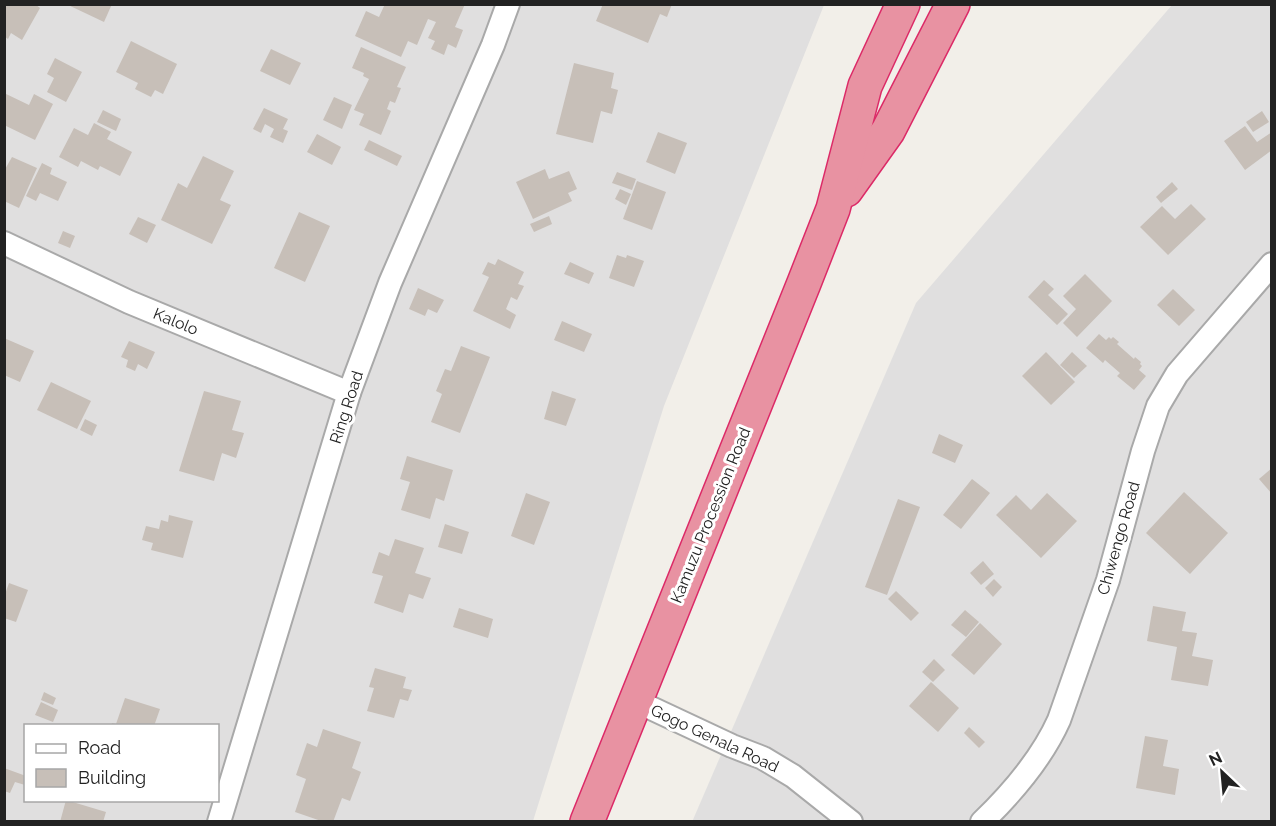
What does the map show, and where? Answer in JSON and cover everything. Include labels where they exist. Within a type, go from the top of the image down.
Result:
[{"type":"highway","points":[[885,44],[892,4]]},
{"type":"highway","name":"Kamuzu Procession Road","points":[[587,822],[832,208],[865,86],[903,4]]},
{"type":"highway","name":"Kamuzu Procession Road","points":[[832,208],[888,131],[952,4]]},
{"type":"street","name":"Ring Road","points":[[219,822],[350,393],[390,283],[493,45],[508,4]]},
{"type":"street","name":"Kalolo","points":[[4,243],[129,302],[350,393]]},
{"type":"street","name":"Chiwengo Road","points":[[982,822],[1038,758],[1059,720],[1108,580],[1143,451],[1158,406],[1177,374],[1272,264]]},
{"type":"street","name":"Gogo Genala Road","points":[[636,701],[763,758],[793,776],[851,822]]},
{"type":"shaded area","points":[[5,5],[824,5],[664,406],[533,821],[5,822]]},
{"type":"shaded area","points":[[1172,5],[1271,5],[1271,821],[692,822],[916,303]]},
{"type":"building","points":[[4,4],[35,4],[40,8],[22,40],[11,33],[8,39],[4,36]]},
{"type":"building","points":[[66,4],[112,4],[104,22]]},
{"type":"building","points":[[385,4],[465,4],[455,27],[463,30],[456,48],[448,44],[444,55],[431,49],[435,41],[428,38],[436,22],[428,19],[417,45],[408,41],[401,57],[355,36],[366,11],[379,17]]},
{"type":"building","points":[[603,4],[672,4],[667,17],[660,14],[648,43],[596,21]]},
{"type":"building","points":[[131,41],[177,64],[163,94],[155,90],[151,97],[135,89],[138,83],[116,72]]},
{"type":"building","points":[[361,47],[406,67],[397,87],[401,88],[395,103],[390,101],[387,109],[391,111],[381,135],[359,125],[364,114],[354,110],[369,79],[363,76],[364,73],[352,68]]},
{"type":"building","points":[[271,49],[301,63],[290,85],[260,71]]},
{"type":"building","points":[[55,58],[82,72],[66,102],[47,92],[54,78],[47,74]]},
{"type":"building","points":[[574,63],[614,73],[611,88],[618,90],[612,114],[601,111],[593,143],[556,134]]},
{"type":"building","points":[[4,93],[29,105],[34,94],[53,104],[35,140],[4,125]]},
{"type":"building","points":[[334,97],[352,105],[342,129],[323,120]]},
{"type":"building","points":[[264,108],[288,119],[283,129],[288,131],[283,143],[270,137],[274,129],[265,124],[261,133],[253,129]]},
{"type":"building","points":[[103,110],[121,119],[116,131],[97,122]]},
{"type":"building","points":[[1262,111],[1269,122],[1253,132],[1246,122]]},
{"type":"building","points":[[94,123],[111,132],[107,139],[132,152],[120,176],[100,166],[98,170],[81,161],[78,167],[59,157],[74,128],[88,135]]},
{"type":"building","points":[[1245,126],[1257,142],[1272,132],[1272,150],[1245,170],[1224,141]]},
{"type":"building","points":[[658,132],[687,143],[675,174],[646,162]]},
{"type":"building","points":[[317,134],[341,147],[332,165],[307,152]]},
{"type":"building","points":[[369,140],[402,156],[397,166],[364,150]]},
{"type":"building","points":[[203,156],[234,171],[220,200],[231,205],[212,244],[161,220],[178,183],[187,188]]},
{"type":"building","points":[[12,157],[37,168],[19,208],[4,201],[4,171]]},
{"type":"building","points":[[42,163],[52,168],[50,174],[67,182],[58,201],[40,193],[36,201],[26,196]]},
{"type":"building","points":[[545,169],[549,179],[569,171],[577,189],[568,193],[572,201],[533,219],[516,182]]},
{"type":"building","points":[[617,172],[636,179],[632,190],[612,183]]},
{"type":"building","points":[[637,181],[666,192],[652,230],[623,219]]},
{"type":"building","points":[[1172,182],[1178,189],[1161,203],[1156,197]]},
{"type":"building","points":[[620,189],[631,194],[626,205],[615,199]]},
{"type":"building","points":[[1191,204],[1206,219],[1168,255],[1140,227],[1162,206],[1175,219]]},
{"type":"building","points":[[299,212],[330,226],[305,282],[274,268]]},
{"type":"building","points":[[549,216],[552,224],[534,232],[530,224]]},
{"type":"building","points":[[138,217],[156,225],[147,243],[129,234]]},
{"type":"building","points":[[63,231],[75,236],[70,248],[58,243]]},
{"type":"building","points":[[617,255],[626,258],[627,255],[644,261],[634,287],[609,278]]},
{"type":"building","points":[[498,259],[524,272],[518,284],[524,286],[517,300],[511,297],[506,309],[516,315],[510,329],[473,311],[489,277],[482,274],[488,262],[495,265]]},
{"type":"building","points":[[570,262],[594,273],[589,284],[564,274]]},
{"type":"building","points":[[1085,274],[1112,301],[1077,337],[1063,323],[1076,309],[1063,296]]},
{"type":"building","points":[[1044,280],[1054,289],[1048,295],[1068,314],[1057,325],[1028,297]]},
{"type":"building","points":[[418,288],[444,300],[437,313],[428,309],[425,316],[409,309]]},
{"type":"building","points":[[1173,289],[1195,310],[1179,326],[1157,305]]},
{"type":"building","points":[[562,321],[592,334],[584,352],[554,340]]},
{"type":"building","points":[[1099,334],[1106,340],[1113,337],[1119,342],[1117,344],[1141,362],[1142,366],[1139,370],[1146,376],[1134,390],[1117,376],[1120,373],[1105,360],[1103,363],[1086,348]]},
{"type":"building","points":[[4,338],[34,351],[20,382],[4,375]]},
{"type":"building","points":[[129,341],[155,352],[147,369],[138,364],[135,371],[126,367],[128,360],[121,357]]},
{"type":"building","points":[[461,346],[490,357],[460,433],[431,422],[442,394],[436,391],[445,369],[451,371]]},
{"type":"building","points":[[1046,352],[1075,382],[1051,405],[1022,376]]},
{"type":"building","points":[[1072,352],[1087,366],[1074,378],[1060,365]]},
{"type":"building","points":[[51,382],[91,401],[77,429],[37,410]]},
{"type":"building","points":[[204,391],[241,401],[232,430],[244,433],[236,458],[222,453],[214,481],[179,471]]},
{"type":"building","points":[[552,391],[576,399],[566,426],[544,419]]},
{"type":"building","points":[[85,419],[97,425],[92,436],[80,430]]},
{"type":"building","points":[[939,434],[963,445],[955,463],[932,453]]},
{"type":"building","points":[[407,456],[453,470],[444,501],[436,498],[430,519],[401,510],[410,482],[400,479]]},
{"type":"building","points":[[1272,468],[1272,494],[1259,479]]},
{"type":"building","points":[[972,479],[990,493],[961,529],[943,515]]},
{"type":"building","points":[[1184,492],[1228,533],[1190,574],[1146,533]]},
{"type":"building","points":[[526,493],[550,502],[534,545],[511,536]]},
{"type":"building","points":[[1047,493],[1077,521],[1041,558],[996,515],[1016,495],[1031,510]]},
{"type":"building","points":[[898,499],[920,507],[887,595],[865,587]]},
{"type":"building","points":[[169,515],[193,521],[183,558],[151,550],[153,543],[142,540],[146,526],[159,529],[161,520],[168,522]]},
{"type":"building","points":[[445,524],[469,532],[462,554],[438,547]]},
{"type":"building","points":[[395,539],[424,548],[415,573],[431,578],[423,599],[409,594],[403,613],[374,603],[383,576],[372,573],[379,552],[389,556]]},
{"type":"building","points":[[983,561],[994,574],[981,585],[970,573]]},
{"type":"building","points":[[994,579],[1002,587],[993,597],[985,588]]},
{"type":"building","points":[[9,583],[28,590],[16,622],[4,618],[4,597]]},
{"type":"building","points":[[896,591],[919,613],[911,621],[888,599]]},
{"type":"building","points":[[1153,606],[1186,612],[1182,631],[1197,633],[1192,656],[1213,660],[1208,686],[1171,680],[1177,647],[1147,641]]},
{"type":"building","points":[[459,608],[493,619],[488,638],[453,627]]},
{"type":"building","points":[[965,610],[979,622],[966,637],[951,625]]},
{"type":"building","points":[[980,623],[1002,644],[974,675],[951,655]]},
{"type":"building","points":[[934,659],[945,670],[933,682],[922,672]]},
{"type":"building","points":[[375,668],[406,677],[403,688],[412,690],[408,701],[400,699],[394,718],[367,711],[374,688],[369,687]]},
{"type":"building","points":[[931,682],[959,708],[938,732],[909,706]]},
{"type":"building","points":[[44,692],[56,698],[53,705],[41,700]]},
{"type":"building","points":[[125,698],[160,709],[155,724],[116,724]]},
{"type":"building","points":[[41,702],[58,710],[53,722],[35,715]]},
{"type":"building","points":[[969,727],[985,742],[979,748],[964,733]]},
{"type":"building","points":[[323,729],[361,742],[352,768],[361,772],[350,801],[342,798],[333,822],[324,822],[295,812],[306,779],[296,775],[307,743],[317,747]]},
{"type":"building","points":[[1145,736],[1168,740],[1163,766],[1179,769],[1175,795],[1136,788]]},
{"type":"building","points":[[4,768],[24,775],[24,785],[15,782],[10,793],[4,791]]},
{"type":"building","points":[[65,802],[106,812],[103,822],[60,822]]}]
